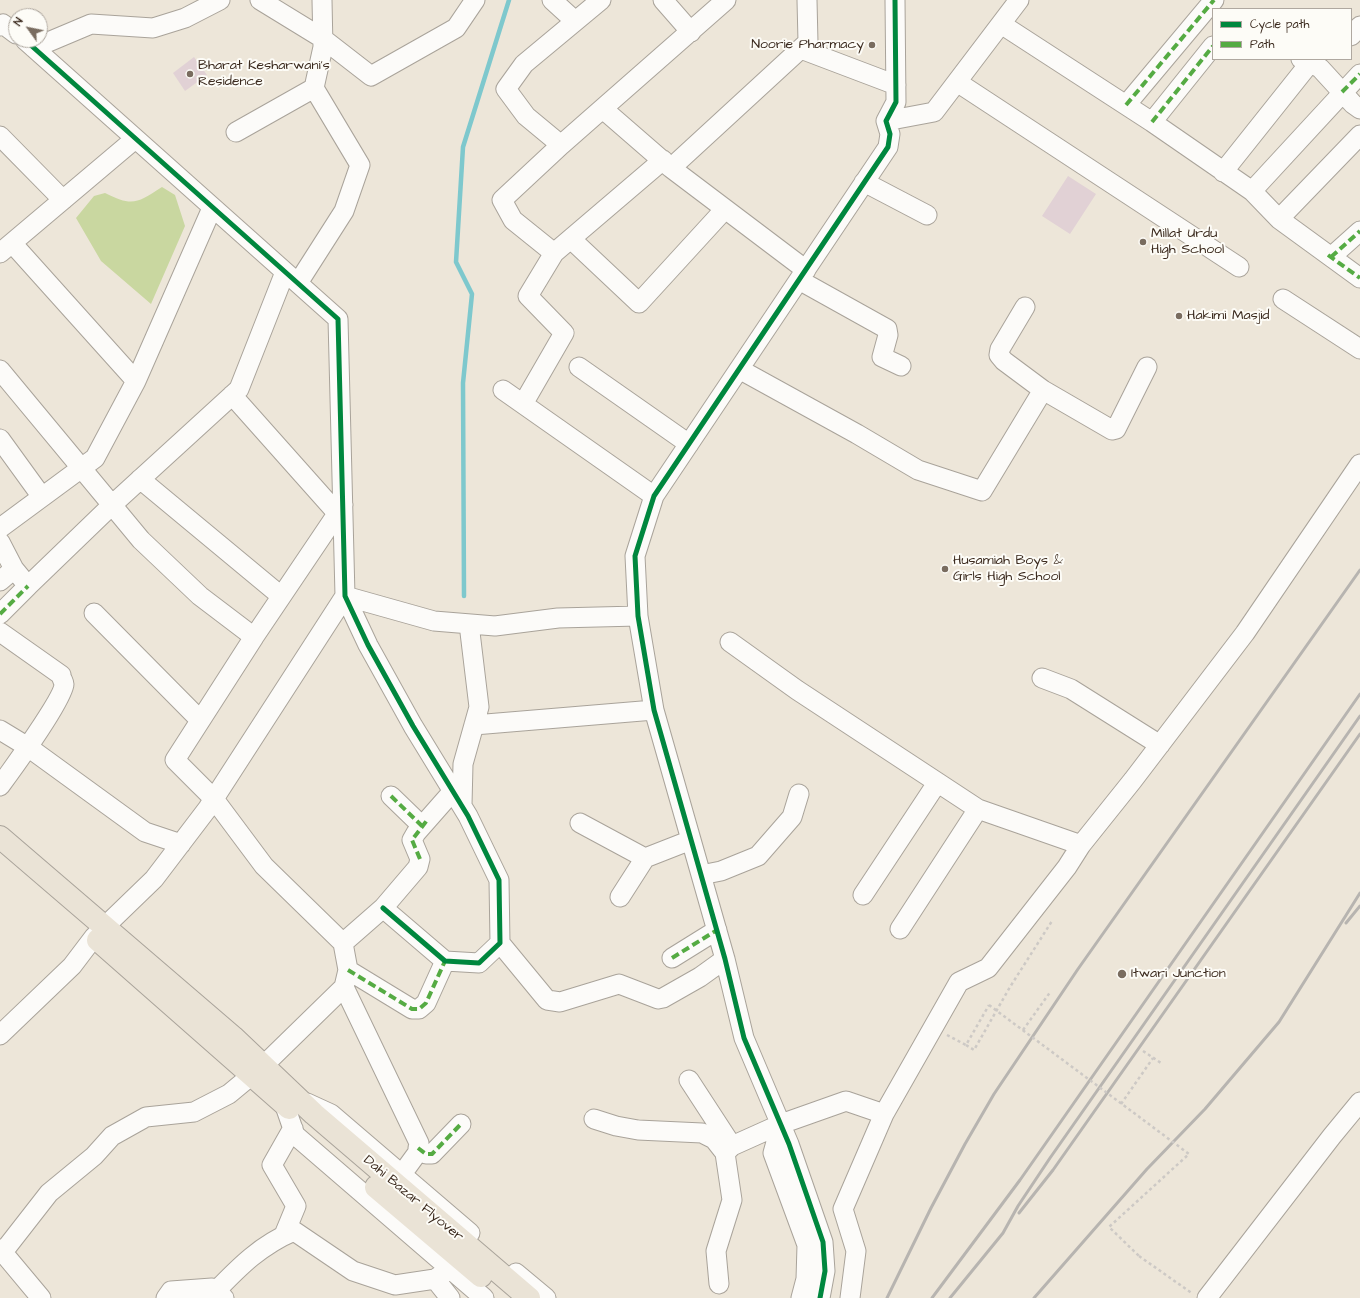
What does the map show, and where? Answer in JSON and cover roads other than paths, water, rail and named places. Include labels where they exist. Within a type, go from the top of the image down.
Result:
[{"type":"main road","points":[[0,837],[100,932]]},
{"type":"main road","points":[[0,853],[100,932]]},
{"type":"main road","name":"Dahi Bazar Flyover","points":[[100,932],[291,1101],[304,1122],[405,1212],[508,1298]]},
{"type":"main road","name":"Dahi Bazar Flyover","points":[[304,1122],[529,1298]]},
{"type":"street","points":[[48,38],[91,24],[153,28],[185,18],[220,0]]},
{"type":"street","points":[[260,0],[322,38],[371,76],[456,28],[475,0]]},
{"type":"street","points":[[0,614],[112,505],[240,389],[291,278],[344,210],[360,165],[314,88],[323,47],[322,0]]},
{"type":"street","points":[[552,0],[575,21]]},
{"type":"street","points":[[562,146],[526,116],[506,89],[524,64],[601,0]]},
{"type":"street","points":[[663,0],[691,32]]},
{"type":"street","points":[[554,253],[513,220],[502,200],[726,0]]},
{"type":"street","points":[[523,404],[564,333],[528,296],[554,253],[667,164],[808,42],[807,0]]},
{"type":"street","points":[[820,1298],[825,1271],[824,1242],[789,1144],[744,1038],[725,959],[654,710],[638,616],[635,556],[654,496],[888,147],[890,134],[886,121],[896,102],[895,0]]},
{"type":"street","points":[[886,121],[934,112],[1020,0]]},
{"type":"street","points":[[1126,105],[1214,0],[1226,8]]},
{"type":"street","points":[[1001,24],[1152,122],[1252,191],[1279,220],[1360,278]]},
{"type":"street","points":[[1352,35],[1360,26]]},
{"type":"street","points":[[1152,122],[1212,47]]},
{"type":"street","points":[[33,48],[338,320],[340,509],[345,596],[368,645],[413,726],[457,798],[499,880],[500,943],[547,1000],[560,1002],[619,984],[658,999],[663,998],[700,977],[725,959]]},
{"type":"street","points":[[801,49],[896,85]]},
{"type":"street","points":[[1223,172],[1315,63],[1360,109]]},
{"type":"street","points":[[1252,191],[1360,74]]},
{"type":"street","points":[[957,82],[1239,267]]},
{"type":"street","points":[[236,132],[314,88]]},
{"type":"street","points":[[603,109],[667,164],[725,208],[802,275],[887,330],[888,335],[882,357],[901,366]]},
{"type":"street","points":[[1279,220],[1360,135]]},
{"type":"street","points":[[0,138],[63,200]]},
{"type":"street","points":[[135,139],[6,248],[136,381]]},
{"type":"street","points":[[864,182],[927,215]]},
{"type":"street","points":[[0,528],[95,458],[136,381],[212,208]]},
{"type":"street","points":[[571,239],[638,303],[725,208]]},
{"type":"street","points":[[1331,257],[1360,231]]},
{"type":"street","points":[[1283,299],[1360,348]]},
{"type":"street","points":[[1025,306],[1000,349],[999,355],[1004,361],[1043,390],[1112,430],[1116,429],[1147,368]]},
{"type":"street","points":[[579,367],[689,444]]},
{"type":"street","points":[[739,369],[857,434],[918,470],[982,491],[1043,390]]},
{"type":"street","points":[[0,370],[140,540],[200,596],[254,637]]},
{"type":"street","points":[[503,390],[654,496]]},
{"type":"street","points":[[232,395],[340,509]]},
{"type":"street","points":[[0,439],[42,497]]},
{"type":"street","points":[[850,1298],[856,1250],[843,1209],[884,1114],[959,982],[988,968],[1067,867],[1081,845],[1245,634],[1360,464]]},
{"type":"street","points":[[140,479],[281,596]]},
{"type":"street","points":[[340,509],[254,637],[175,760],[214,799],[264,866],[343,943],[346,978],[419,1143],[418,1152],[402,1174]]},
{"type":"street","points":[[0,542],[14,569],[28,586]]},
{"type":"street","points":[[0,581],[14,569]]},
{"type":"street","points":[[345,596],[434,621],[495,626],[558,618],[638,616]]},
{"type":"street","points":[[0,1035],[72,966],[100,932],[154,879],[214,799],[345,596]]},
{"type":"street","points":[[94,613],[200,720]]},
{"type":"street","points":[[343,943],[383,908],[418,868],[420,859],[412,840],[422,826],[457,798],[463,764],[479,707],[469,624]]},
{"type":"street","points":[[0,632],[61,675],[64,684],[60,697],[28,747],[0,786]]},
{"type":"street","points":[[730,642],[797,690],[978,809],[1081,845]]},
{"type":"street","points":[[1042,678],[1071,689],[1160,745]]},
{"type":"street","points":[[474,725],[654,710]]},
{"type":"street","points":[[0,730],[28,747],[145,832],[181,844]]},
{"type":"street","points":[[863,895],[938,784]]},
{"type":"street","points":[[701,875],[721,871],[758,856],[792,817],[799,794]]},
{"type":"street","points":[[391,796],[422,826]]},
{"type":"street","points":[[900,929],[978,809]]},
{"type":"street","points":[[580,823],[645,858]]},
{"type":"street","points":[[620,897],[645,858],[691,840]]},
{"type":"street","points":[[383,908],[445,961],[479,963],[500,943]]},
{"type":"street","points":[[672,958],[717,930]]},
{"type":"street","points":[[346,978],[412,1009],[419,1009],[426,1003],[445,961]]},
{"type":"street","points":[[42,1298],[2,1251],[49,1193],[94,1156],[112,1136],[146,1117],[194,1112],[228,1094],[258,1071],[346,978]]},
{"type":"street","points":[[689,1080],[729,1149],[732,1200],[716,1251],[719,1284]]},
{"type":"street","points":[[291,1101],[331,1114],[546,1298]]},
{"type":"street","points":[[729,1149],[781,1124],[846,1101],[884,1114]]},
{"type":"street","points":[[1210,1296],[1332,1136],[1360,1102]]},
{"type":"street","points":[[594,1118],[616,1126],[638,1130],[702,1133],[729,1149]]},
{"type":"street","points":[[284,1235],[296,1206],[272,1165],[304,1122]]},
{"type":"street","points":[[304,1122],[295,1135],[442,1274],[484,1298]]},
{"type":"street","points":[[418,1148],[426,1154],[432,1154],[461,1124]]},
{"type":"street","points":[[781,1124],[773,1153],[807,1245],[806,1279],[801,1298]]},
{"type":"street","points":[[166,1298],[171,1291],[212,1288],[220,1295],[245,1260],[284,1235],[294,1231],[353,1270],[395,1284],[442,1274]]},
{"type":"street","points":[[442,1274],[450,1298]]},
{"type":"waterway","points":[[464,596],[463,383],[472,294],[456,262],[463,147],[509,0]]},
{"type":"railway","points":[[887,1298],[931,1208],[994,1094],[1078,969],[1360,570]]},
{"type":"railway","points":[[932,1298],[1020,1180],[1360,694]]},
{"type":"railway","points":[[950,1298],[1003,1233],[1018,1206],[1050,1158],[1360,716]]},
{"type":"railway","points":[[1019,1213],[1053,1170],[1360,734]]},
{"type":"railway","points":[[1034,1298],[1147,1169],[1205,1109],[1279,1022],[1360,893]]},
{"type":"railway","points":[[1346,923],[1360,906]]},
{"type":"place","name":"Noorie Pharmacy","points":[[872,45]]},
{"type":"place","name":"Bharat Kesharwani's Residence","points":[[190,74]]},
{"type":"place","name":"Millat Urdu High School","points":[[1143,242]]},
{"type":"place","name":"Hakimi Masjid","points":[[1179,316]]},
{"type":"place","name":"Husamiah Boys & Girls High School","points":[[945,569]]},
{"type":"place","name":"Itwari Junction","points":[[1122,974]]}]
